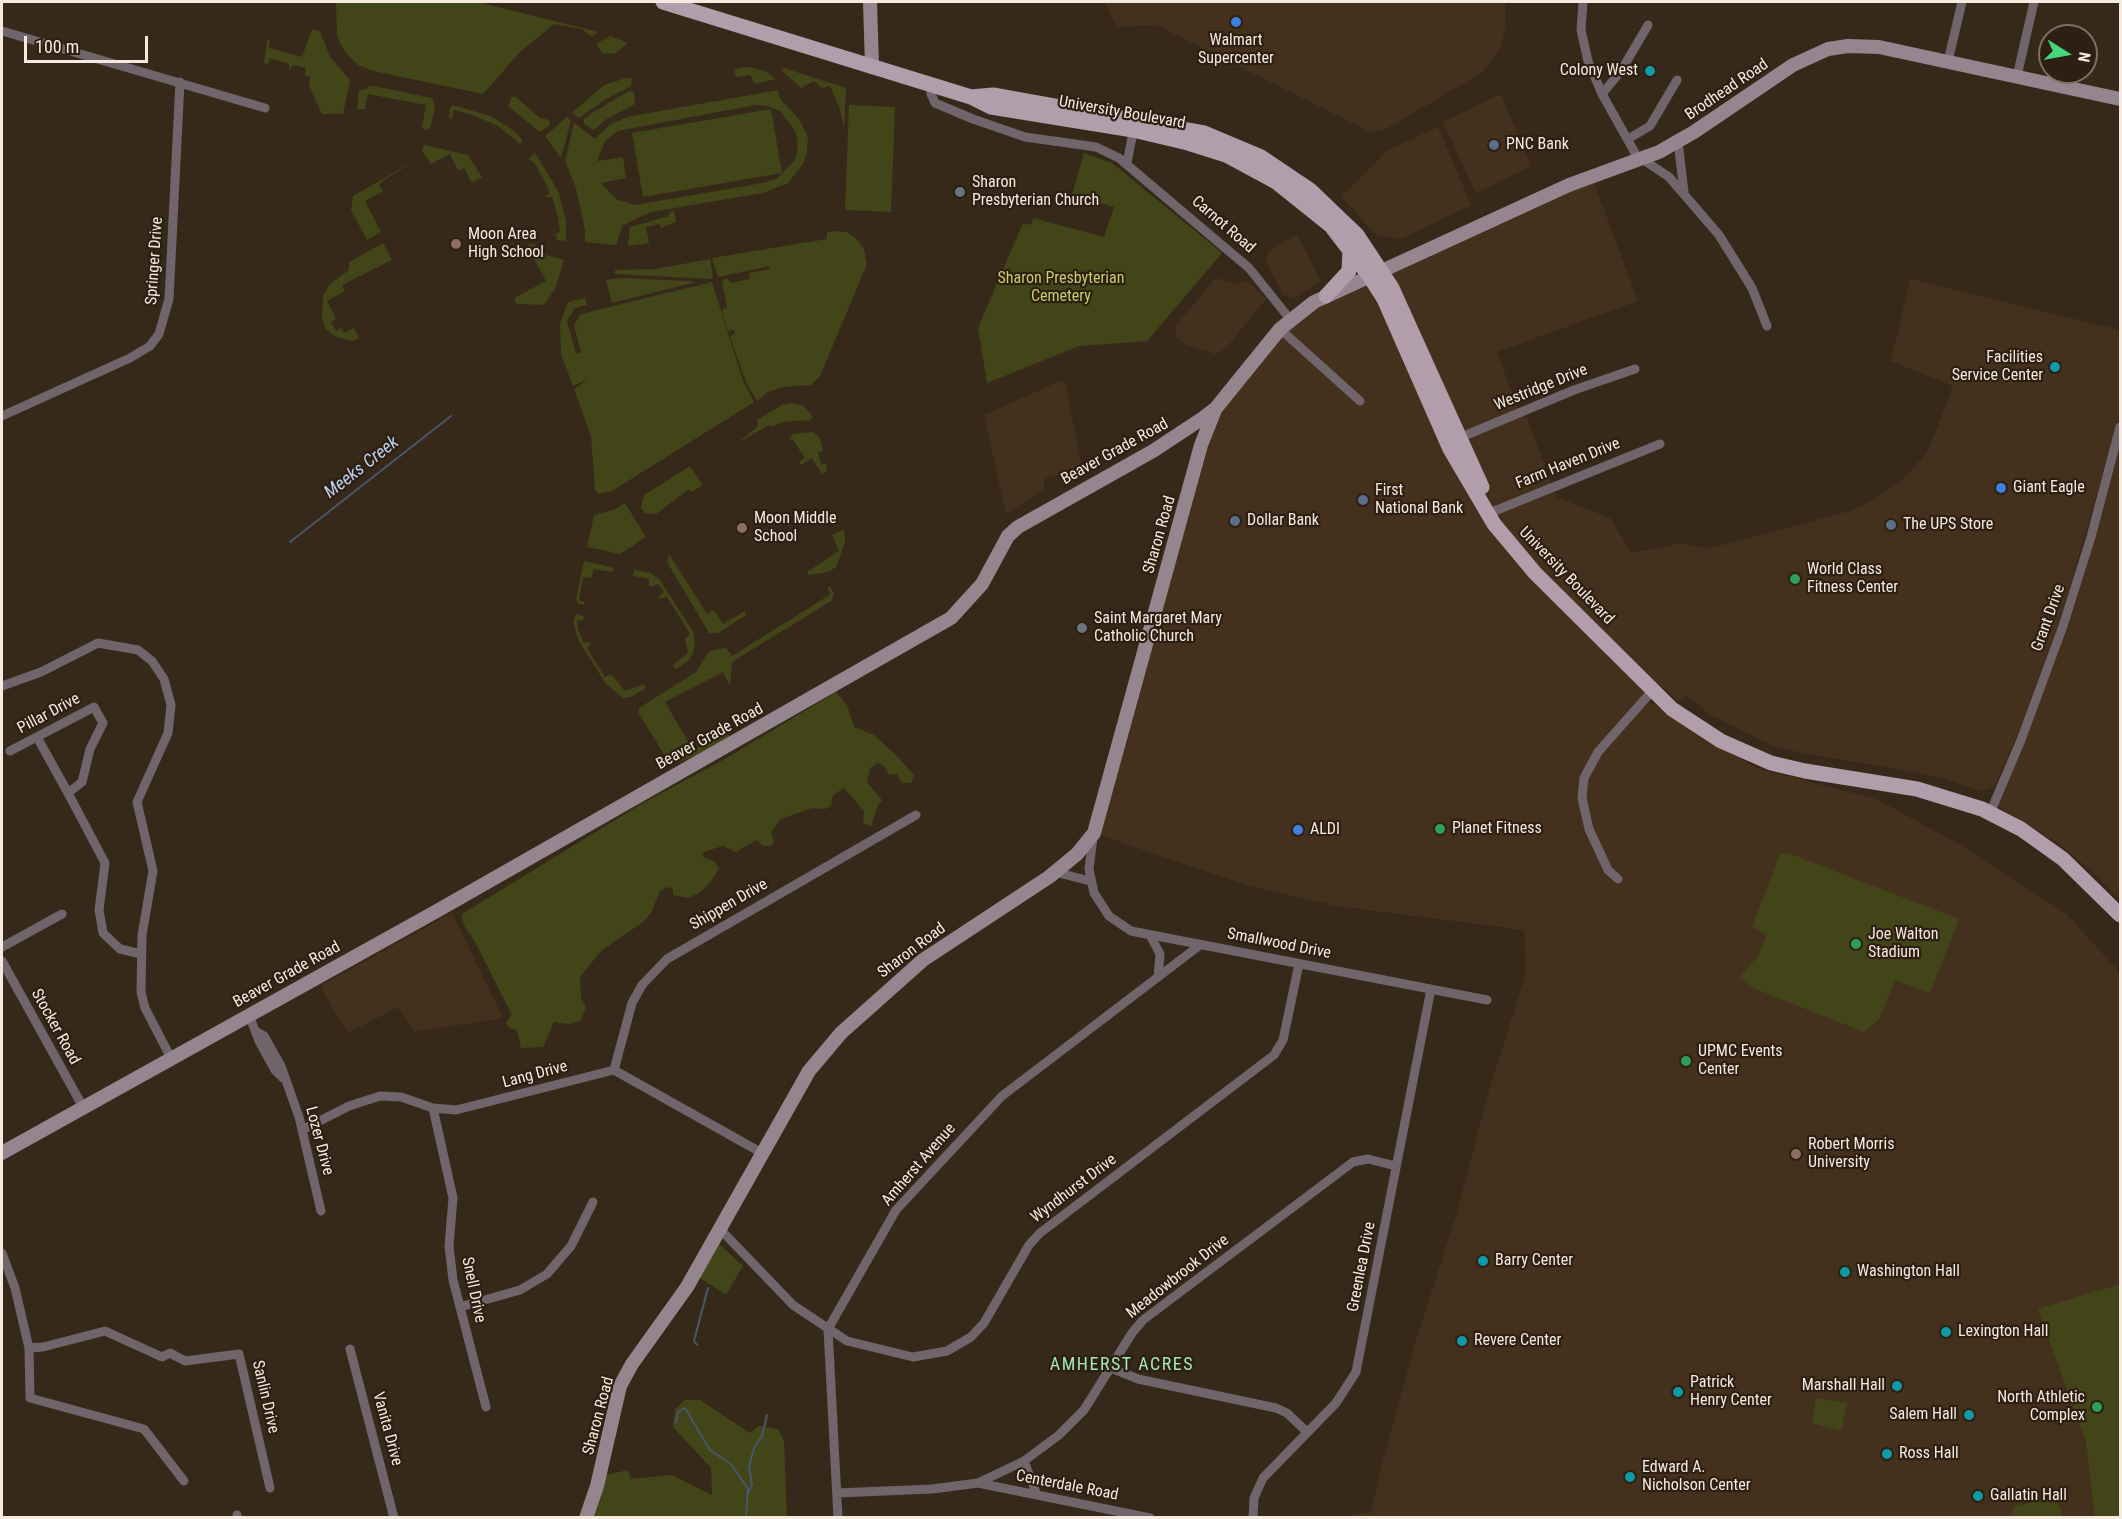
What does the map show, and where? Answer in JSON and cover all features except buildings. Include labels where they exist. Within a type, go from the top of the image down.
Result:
[{"type":"main road","name":"University Boulevard","points":[[663,2],[971,97],[993,95],[1134,126],[1207,148],[1259,172],[1316,212],[1376,274],[1384,299],[1450,449],[1520,557],[1652,691],[1674,710],[1705,732],[1753,756],[1805,771],[1934,793],[1992,809],[2063,859],[2121,915]]},
{"type":"main road","points":[[870,2],[872,67]]},
{"type":"main road","name":"Brodhead Road","points":[[1376,274],[1569,185],[1640,160],[1678,141],[1793,65],[1828,49],[1868,45],[2121,99]]},
{"type":"main road","name":"University Boulevard","points":[[1134,126],[1204,133],[1246,150],[1279,168],[1310,190],[1341,218],[1376,274],[1402,307],[1491,512],[1667,691],[1707,722],[1739,740],[1780,755],[1922,781],[1992,809],[2059,844],[2121,901]]},
{"type":"main road","points":[[1326,296],[1349,271],[1350,249]]},
{"type":"main road","name":"Beaver Grade Road","points":[[2,1153],[951,618],[982,584],[1008,536],[1018,527],[1153,451],[1215,408],[1280,329],[1302,309],[1376,274]]},
{"type":"main road","name":"Sharon Road","points":[[585,1518],[597,1486],[620,1386],[632,1364],[687,1287],[809,1071],[841,1033],[923,960],[1055,872],[1077,854],[1094,833],[1201,445],[1215,408]]},
{"type":"street","points":[[1583,2],[1582,40],[1602,94],[1628,140],[1640,160],[1664,172],[1684,192],[1736,260],[1757,299],[1767,326]]},
{"type":"street","points":[[1948,61],[1962,2]]},
{"type":"street","points":[[2017,76],[2034,2]]},
{"type":"street","points":[[1602,94],[1622,70],[1648,25]]},
{"type":"street","points":[[2,31],[265,108]]},
{"type":"street","points":[[1628,140],[1644,130],[1654,120],[1677,80]]},
{"type":"street","name":"Springer Drive","points":[[2,416],[130,358],[150,346],[159,334],[169,299],[180,82]]},
{"type":"street","name":"Carnot Road","points":[[931,85],[931,94],[935,103],[973,119],[1025,137],[1096,147],[1127,163],[1249,268],[1290,319]]},
{"type":"street","points":[[1127,163],[1134,126]]},
{"type":"street","points":[[1678,141],[1684,192]]},
{"type":"street","points":[[1280,329],[1360,401]]},
{"type":"street","name":"Westridge Drive","points":[[1459,438],[1556,397],[1635,369]]},
{"type":"street","name":"Grant Drive","points":[[1992,809],[2063,626],[2088,547],[2121,427]]},
{"type":"street","name":"Farm Haven Drive","points":[[1491,512],[1660,444]]},
{"type":"street","points":[[2,686],[41,672],[98,643],[138,650],[160,671],[170,700],[168,733],[137,798],[153,871],[141,954],[143,1003],[171,1058]]},
{"type":"street","points":[[1618,879],[1608,870],[1589,828],[1582,798],[1584,778],[1598,752],[1652,691]]},
{"type":"street","name":"Pillar Drive","points":[[10,751],[94,707],[103,723],[90,749],[84,779],[80,785],[68,793]]},
{"type":"street","points":[[38,737],[105,863],[99,909],[103,933],[120,949],[141,954]]},
{"type":"street","name":"Shippen Drive","points":[[614,1070],[632,1003],[642,985],[667,959],[916,815]]},
{"type":"street","name":"Smallwood Drive","points":[[1094,833],[1089,860],[1090,881],[1096,899],[1109,916],[1131,930],[1487,1000]]},
{"type":"street","points":[[1055,872],[1090,881]]},
{"type":"street","points":[[2,947],[62,914]]},
{"type":"street","points":[[1150,935],[1160,954],[1158,977]]},
{"type":"street","name":"Amherst Avenue","points":[[828,1329],[891,1218],[913,1190],[1002,1096],[1200,945]]},
{"type":"street","name":"Stocker Road","points":[[2,961],[83,1107]]},
{"type":"street","name":"Wyndhurst Drive","points":[[721,1230],[793,1305],[853,1344],[913,1358],[947,1351],[971,1336],[988,1315],[1029,1245],[1040,1233],[1274,1055],[1283,1040],[1299,964]]},
{"type":"street","name":"Greenlea Drive","points":[[1253,1518],[1254,1498],[1263,1478],[1336,1403],[1356,1372],[1431,989]]},
{"type":"street","name":"Lozer Drive","points":[[249,1015],[259,1041],[275,1070],[285,1080],[303,1130],[321,1211]]},
{"type":"street","points":[[614,1070],[762,1153]]},
{"type":"street","name":"Lang Drive","points":[[303,1130],[349,1106],[380,1096],[400,1096],[433,1108],[450,1111],[470,1108],[614,1070]]},
{"type":"street","name":"Snell Drive","points":[[433,1108],[452,1188],[454,1207],[449,1254],[486,1407]]},
{"type":"street","name":"Meadowbrook Drive","points":[[837,1493],[932,1489],[978,1483],[1024,1461],[1050,1443],[1077,1418],[1138,1324],[1348,1165],[1368,1159],[1396,1166]]},
{"type":"street","points":[[460,1307],[520,1290],[547,1274],[571,1246],[593,1202]]},
{"type":"street","points":[[2,1253],[15,1288],[29,1348],[30,1398],[144,1430],[184,1481]]},
{"type":"street","points":[[828,1329],[838,1518]]},
{"type":"street","name":"Sanlin Drive","points":[[29,1348],[43,1347],[105,1331],[162,1357],[170,1353],[185,1361],[239,1354],[270,1488]]},
{"type":"street","name":"Vanita Drive","points":[[350,1349],[394,1518]]},
{"type":"street","points":[[1111,1368],[1146,1381],[1276,1407],[1293,1418],[1306,1432]]},
{"type":"street","points":[[1024,1461],[1037,1495]]},
{"type":"street","name":"Centerdale Road","points":[[978,1483],[1150,1518]]},
{"type":"shaded area","points":[[1105,2],[1505,2],[1505,29],[1500,48],[1483,72],[1384,130],[1371,132],[1156,25],[1116,27]]},
{"type":"shaded area","points":[[1501,94],[1531,166],[1476,193],[1443,122]]},
{"type":"shaded area","points":[[1438,127],[1471,205],[1401,239],[1377,235],[1341,197],[1386,151]]},
{"type":"shaded area","points":[[1592,178],[1638,301],[1497,352],[1518,409],[1527,418],[1556,497],[1610,518],[1632,553],[1683,543],[1708,549],[1850,511],[1874,500],[1908,475],[1929,449],[1953,386],[1891,361],[1910,279],[2120,330],[2120,409],[2114,435],[2060,620],[2017,736],[1994,787],[1982,791],[1935,776],[1803,753],[1771,745],[1711,715],[1685,695],[1678,701],[1661,686],[1647,700],[1756,768],[1876,799],[1957,843],[2067,914],[2120,973],[2120,1517],[1340,1517],[1371,1512],[1417,1337],[1456,1216],[1489,1091],[1526,973],[1524,930],[1337,906],[1246,885],[1094,833],[1205,431],[1290,319]]},
{"type":"shaded area","points":[[1297,234],[1321,282],[1294,298],[1283,294],[1267,264],[1267,253]]},
{"type":"shaded area","points":[[1215,278],[1236,284],[1247,281],[1266,299],[1226,348],[1216,354],[1182,343],[1176,337],[1175,327]]},
{"type":"shaded area","points":[[1060,381],[1065,382],[1082,468],[1044,479],[1044,490],[1006,514],[984,415]]},
{"type":"shaded area","points":[[2120,427],[2120,901],[2093,872],[2059,844],[1994,804],[2063,626]]},
{"type":"shaded area","points":[[452,913],[503,1018],[414,1032],[398,1007],[348,1033],[320,986]]},
{"type":"green space","points":[[336,2],[478,2],[598,32],[592,37],[582,29],[554,24],[519,53],[483,94],[373,71],[358,65],[345,52],[337,37]]},
{"type":"green space","points":[[312,29],[320,31],[330,57],[350,80],[343,114],[322,114],[309,86],[310,77],[305,76],[306,68],[293,65],[289,71],[289,64],[270,58],[268,64],[264,63],[267,40],[270,41],[269,48],[302,57]]},
{"type":"green space","points":[[610,36],[628,43],[616,53],[603,54],[596,44]]},
{"type":"green space","points":[[748,67],[765,71],[776,79],[755,84],[750,75],[736,77],[734,69]]},
{"type":"green space","points":[[784,68],[846,88],[844,129],[840,109],[830,86],[822,88],[814,81],[801,88],[781,70]]},
{"type":"green space","points":[[632,78],[631,86],[603,101],[579,118],[572,113],[604,85]]},
{"type":"green space","points":[[369,85],[432,98],[435,106],[430,129],[424,130],[422,127],[426,105],[368,94],[365,109],[357,109],[359,91],[368,88]]},
{"type":"green space","points":[[778,90],[780,99],[799,119],[808,137],[807,152],[803,164],[788,183],[763,193],[651,212],[623,225],[616,245],[585,242],[585,231],[588,230],[585,230],[576,188],[565,161],[574,123],[595,139],[609,125],[627,117]],"holes":[[[755,105],[768,106],[780,111],[796,132],[798,146],[795,160],[778,178],[763,183],[635,205],[616,199],[601,183],[626,178],[623,157],[597,161],[605,141],[618,131]]]},
{"type":"green space","points":[[629,91],[634,92],[635,104],[605,120],[594,130],[584,124],[584,119]]},
{"type":"green space","points":[[512,97],[516,97],[540,118],[549,120],[550,125],[540,132],[508,106]]},
{"type":"green space","points":[[453,105],[490,116],[512,129],[523,141],[520,144],[498,126],[470,114],[454,110],[452,119],[449,118],[450,108]]},
{"type":"green space","points":[[849,105],[895,107],[891,212],[845,210]]},
{"type":"green space","points":[[771,109],[782,173],[643,197],[632,133]]},
{"type":"green space","points":[[567,117],[571,121],[561,158],[545,136]]},
{"type":"green space","points":[[424,145],[468,155],[482,177],[472,183],[464,168],[458,171],[450,154],[431,164],[422,150]]},
{"type":"green space","points":[[535,153],[558,191],[566,221],[566,241],[557,240],[556,235],[553,235],[560,232],[558,217],[552,197],[544,197],[550,193],[545,182],[534,162],[528,159]]},
{"type":"green space","name":"Sharon Presbyterian Cemetery","points":[[1084,153],[1112,163],[1222,253],[1147,341],[1079,346],[987,383],[978,328],[1023,223],[1031,225],[1033,218],[1104,237],[1114,207],[1072,195]]},
{"type":"green space","points":[[420,158],[384,180],[379,185],[383,191],[365,201],[381,232],[367,240],[351,210],[353,196]]},
{"type":"green space","points":[[674,211],[676,222],[661,228],[660,224],[646,227],[649,243],[628,246],[630,227],[669,216],[670,212]]},
{"type":"green space","points":[[827,232],[847,232],[857,239],[864,249],[867,264],[820,376],[811,385],[782,387],[768,392],[757,401],[746,382],[730,337],[735,333],[734,330],[728,331],[724,318],[722,310],[727,308],[722,281],[727,278],[731,283],[750,279],[749,273],[770,269],[770,266],[718,277],[712,258],[827,239]]},
{"type":"green space","points":[[383,243],[392,260],[342,285],[345,291],[327,301],[336,319],[331,322],[336,331],[341,328],[344,333],[354,328],[359,338],[353,341],[336,337],[326,329],[322,319],[323,296],[329,285],[349,270],[349,262]]},
{"type":"green space","points":[[530,243],[536,245],[546,255],[564,260],[555,289],[544,305],[517,304],[514,298],[546,281],[527,246]]},
{"type":"green space","points":[[710,259],[713,277],[711,279],[615,274],[615,270],[656,269]]},
{"type":"green space","points":[[618,278],[696,282],[612,303],[606,280]]},
{"type":"green space","points":[[712,282],[743,381],[754,402],[612,491],[598,494],[595,490],[591,436],[574,389],[588,379],[573,386],[561,354],[560,324],[568,302],[585,298],[587,305],[575,308],[567,321],[576,354],[581,352],[574,325],[581,314]]},
{"type":"green space","points":[[791,403],[804,406],[813,417],[810,420],[782,422],[773,427],[769,425],[738,443],[758,426],[757,420],[782,405]]},
{"type":"green space","points":[[813,432],[820,438],[823,451],[818,452],[821,465],[826,463],[827,470],[822,474],[812,458],[801,465],[799,462],[805,458],[793,440],[789,440],[793,434]]},
{"type":"green space","points":[[690,466],[703,485],[691,492],[689,489],[656,514],[645,513],[641,508],[644,495]]},
{"type":"green space","points":[[625,503],[646,537],[620,554],[587,547],[594,515],[613,510]]},
{"type":"green space","points":[[844,529],[845,543],[836,567],[828,572],[808,575],[807,572],[839,551],[832,535]]},
{"type":"green space","points":[[669,554],[707,614],[714,610],[723,624],[745,611],[746,615],[718,633],[709,633],[667,562]]},
{"type":"green space","points":[[584,561],[614,568],[612,572],[594,569],[591,578],[583,577],[579,601],[585,602],[584,605],[578,604],[576,599]]},
{"type":"green space","points":[[634,570],[651,573],[660,580],[693,632],[695,642],[693,653],[688,661],[676,669],[673,665],[688,653],[685,639],[690,634],[667,597],[659,599],[664,592],[658,584],[649,587],[649,579],[633,576]]},
{"type":"green space","points":[[830,586],[834,594],[831,601],[732,662],[730,686],[723,672],[665,702],[693,750],[723,735],[722,728],[726,730],[730,738],[680,766],[689,758],[679,762],[667,759],[639,714],[639,708],[696,672],[709,651],[726,648],[732,656],[831,594],[827,588]]},
{"type":"green space","points":[[576,614],[584,616],[583,620],[577,621],[579,632],[584,643],[591,642],[587,648],[605,677],[611,674],[625,691],[643,684],[646,688],[631,697],[623,698],[606,684],[579,641],[573,622]]},
{"type":"green space","points":[[836,692],[847,705],[854,727],[874,735],[895,754],[914,775],[911,783],[902,783],[897,774],[889,775],[884,766],[878,763],[870,768],[867,782],[882,800],[878,805],[871,827],[863,823],[864,811],[844,788],[833,795],[831,806],[825,809],[812,808],[781,819],[771,832],[774,842],[771,846],[763,846],[756,840],[736,852],[723,846],[706,851],[702,854],[703,857],[715,862],[719,869],[709,884],[699,893],[688,898],[673,895],[673,889],[666,887],[660,891],[651,913],[643,922],[601,951],[580,977],[581,998],[586,1007],[581,1020],[570,1024],[554,1022],[543,1047],[521,1048],[517,1030],[509,1028],[506,1022],[512,1015],[474,940],[463,924],[462,914],[643,803],[725,759]]},
{"type":"green space","name":"Joe Walton Stadium","points":[[1788,853],[1959,919],[1930,993],[1895,980],[1880,1018],[1864,1032],[1753,988],[1740,977],[1759,955],[1767,934],[1752,927],[1780,854]]},
{"type":"green space","points":[[719,1244],[743,1266],[726,1295],[700,1278]]},
{"type":"green space","name":"North Athletic Complex","points":[[2120,1284],[2120,1517],[2095,1517],[2086,1442],[2038,1309]]},
{"type":"green space","points":[[1816,1398],[1847,1403],[1841,1431],[1812,1423]]},
{"type":"green space","points":[[685,1400],[700,1400],[750,1433],[759,1426],[778,1429],[784,1441],[787,1517],[592,1518],[606,1475],[628,1470],[631,1479],[672,1475],[712,1495],[711,1468],[673,1427],[675,1409]]},
{"type":"green space","points":[[2056,1497],[2063,1517],[2012,1517],[2014,1506]]},
{"type":"waterway","name":"Meeks Creek","points":[[290,542],[451,416]]},
{"type":"waterway","points":[[697,1345],[694,1341],[708,1288]]},
{"type":"waterway","points":[[676,1422],[678,1412],[685,1408],[710,1450],[731,1464],[748,1489],[746,1518]]},
{"type":"waterway","points":[[748,1494],[752,1485],[749,1467],[754,1448],[762,1436],[767,1415]]},
{"type":"place","name":"Walmart Supercenter","points":[[1236,22]]},
{"type":"place","name":"Colony West","points":[[1650,71]]},
{"type":"place","name":"PNC Bank","points":[[1494,145]]},
{"type":"place","name":"Sharon Presbyterian Church","points":[[960,192]]},
{"type":"place","name":"Moon Area High School","points":[[456,244]]},
{"type":"place","name":"Facilities Service Center","points":[[2055,367]]},
{"type":"place","name":"Giant Eagle","points":[[2001,488]]},
{"type":"place","name":"First National Bank","points":[[1363,500]]},
{"type":"place","name":"Dollar Bank","points":[[1235,521]]},
{"type":"place","name":"The UPS Store","points":[[1891,525]]},
{"type":"place","name":"Moon Middle School","points":[[742,528]]},
{"type":"place","name":"World Class Fitness Center","points":[[1795,579]]},
{"type":"place","name":"Saint Margaret Mary Catholic Church","points":[[1082,628]]},
{"type":"place","name":"Planet Fitness","points":[[1440,829]]},
{"type":"place","name":"ALDI","points":[[1298,830]]},
{"type":"place","name":"Joe Walton Stadium","points":[[1856,944]]},
{"type":"place","name":"UPMC Events Center","points":[[1686,1061]]},
{"type":"place","name":"Robert Morris University","points":[[1796,1154]]},
{"type":"place","name":"Barry Center","points":[[1483,1261]]},
{"type":"place","name":"Washington Hall","points":[[1845,1272]]},
{"type":"place","name":"Lexington Hall","points":[[1946,1332]]},
{"type":"place","name":"Revere Center","points":[[1462,1341]]},
{"type":"place","name":"Marshall Hall","points":[[1897,1386]]},
{"type":"place","name":"Patrick Henry Center","points":[[1678,1392]]},
{"type":"place","name":"North Athletic Complex","points":[[2097,1407]]},
{"type":"place","name":"Salem Hall","points":[[1969,1415]]},
{"type":"place","name":"Ross Hall","points":[[1887,1454]]},
{"type":"place","name":"Edward A. Nicholson Center","points":[[1630,1477]]},
{"type":"place","name":"Gallatin Hall","points":[[1978,1496]]},
{"type":"district","name":"AMHERST ACRES","points":[[1122,1365]]}]
